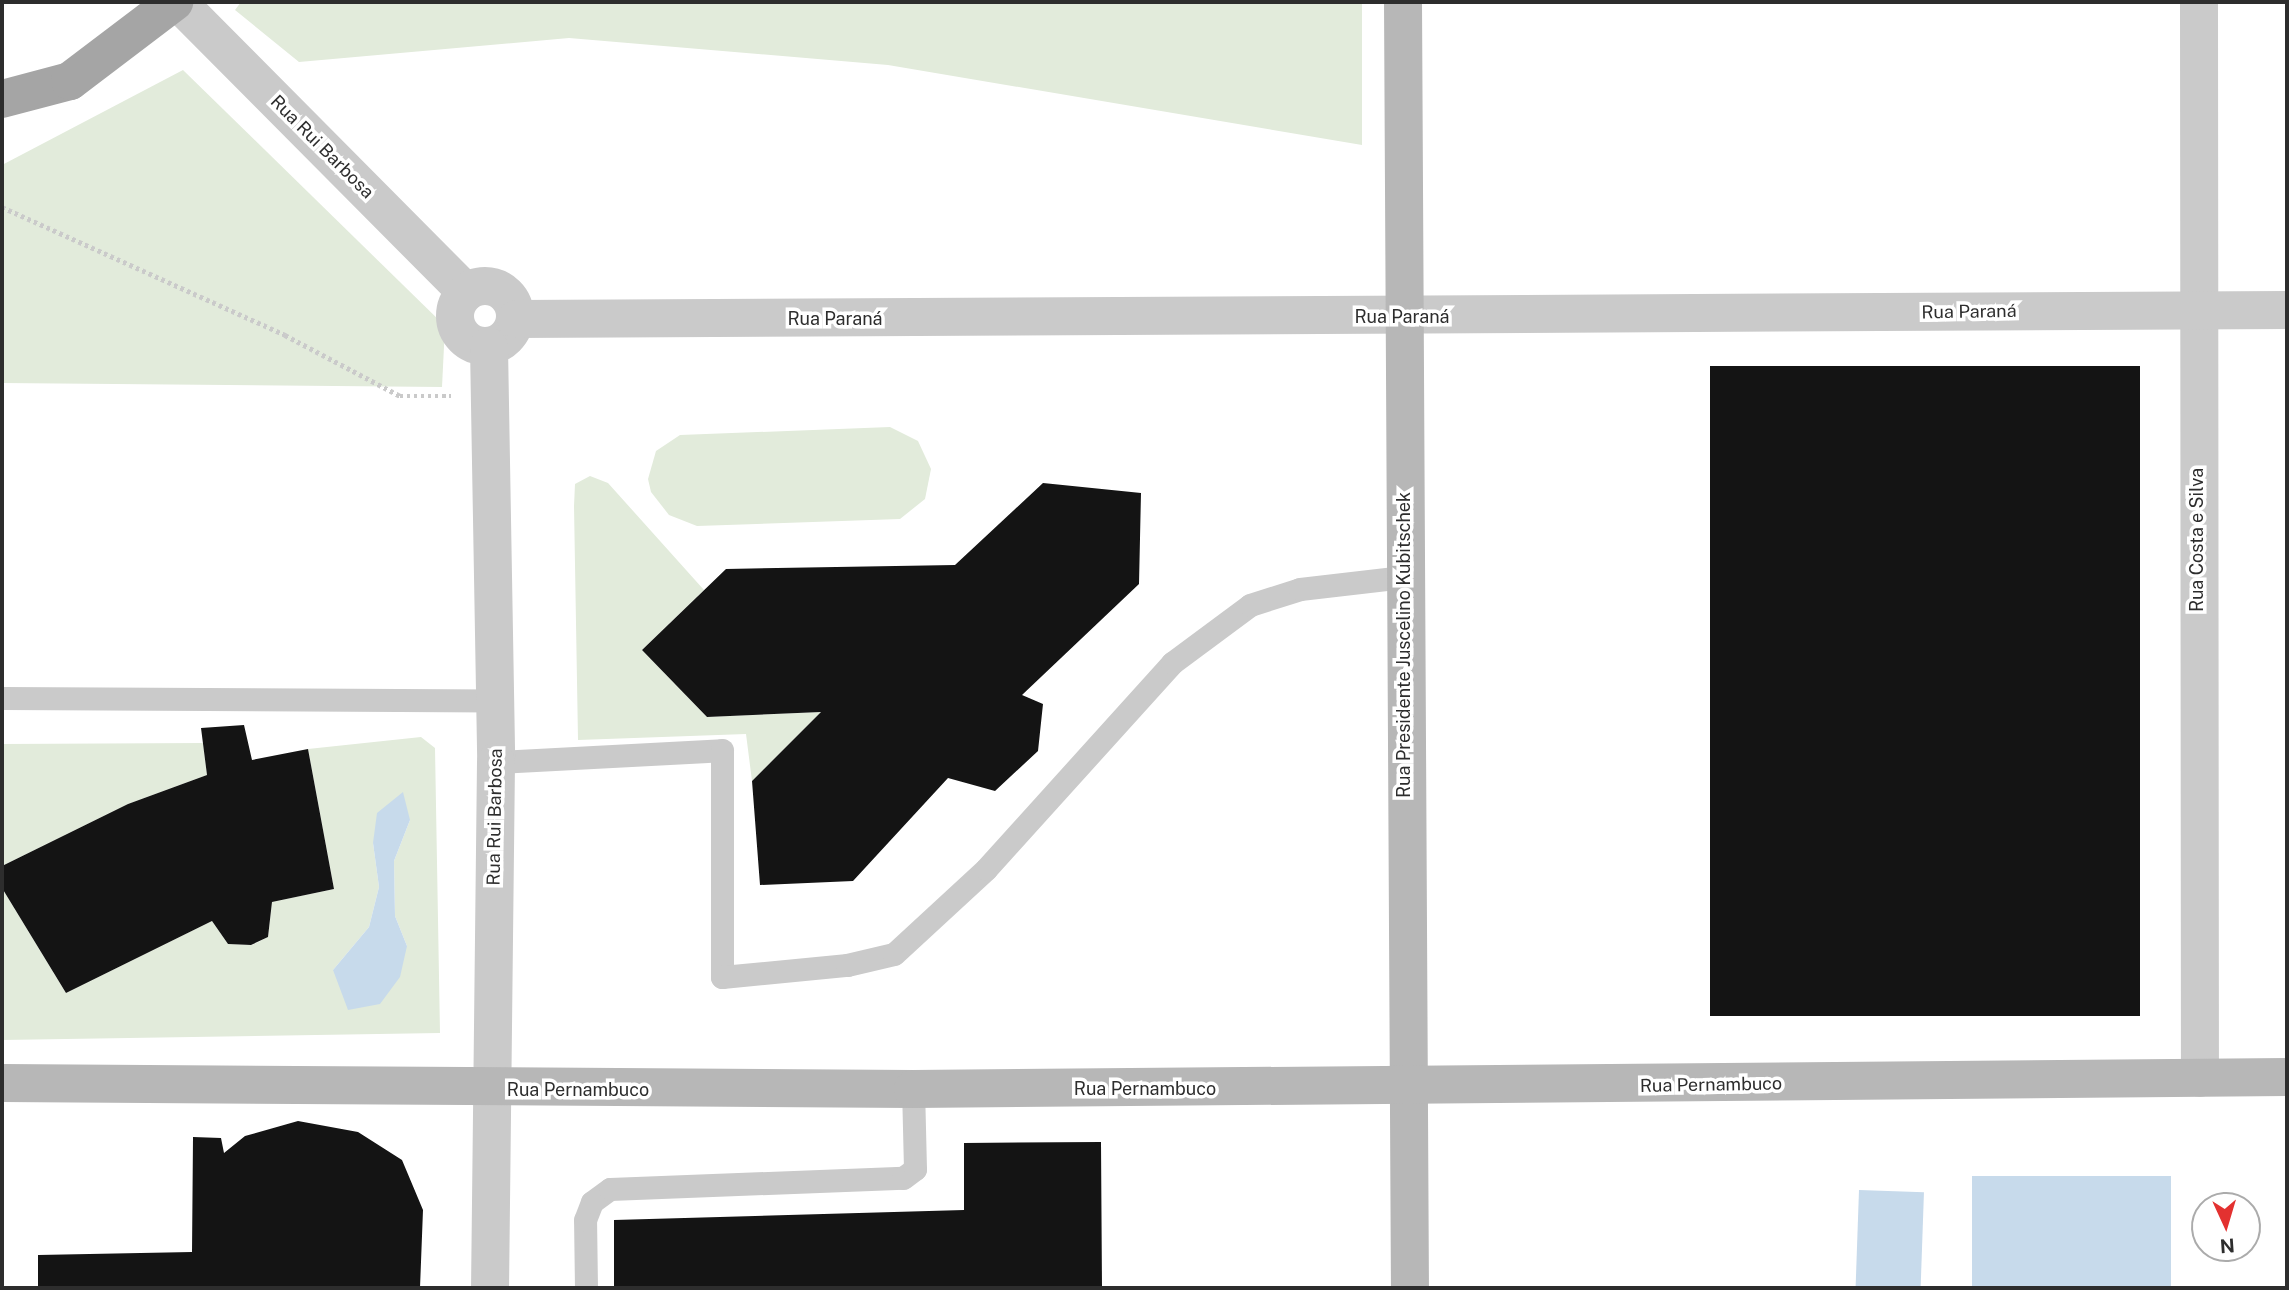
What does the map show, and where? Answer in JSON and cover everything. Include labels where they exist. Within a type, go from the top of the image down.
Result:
[{"type":"main road","points":[[2,99],[70,81],[176,2]]},
{"type":"street","name":"Rua Rui Barbosa","points":[[176,2],[466,292]]},
{"type":"street","name":"Rua Presidente Juscelino Kubitschek","points":[[1403,2],[1403,577],[1410,1288]]},
{"type":"street","name":"Rua Costa e Silva","points":[[2199,2],[2195,310],[2200,1078]]},
{"type":"street","points":[[489,285],[509,296],[516,318],[507,337],[489,346],[470,343],[457,328],[455,308],[466,292],[489,285]]},
{"type":"street","name":"Rua Paraná","points":[[516,318],[1403,317],[2287,310]]},
{"type":"street","name":"Rua Rui Barbosa","points":[[489,346],[496,762],[490,1288]]},
{"type":"street","name":"Rua Pernambuco","points":[[2,1083],[491,1090],[914,1090],[1408,1088],[2287,1077]]},
{"type":"lane","points":[[496,762],[722,750],[722,977],[848,965],[894,954],[986,869],[1172,663],[1250,605],[1300,589],[1403,577]]},
{"type":"lane","points":[[2,698],[495,701]]},
{"type":"lane","points":[[586,1288],[585,1220],[592,1202],[610,1189],[903,1178],[915,1168],[914,1090]]},
{"type":"path","points":[[2,207],[285,335],[400,396],[490,396]]},
{"type":"green space","points":[[241,2],[1362,2],[1362,145],[888,65],[569,38],[299,62],[235,10]]},
{"type":"green space","points":[[183,70],[445,326],[442,387],[2,383],[2,165]]},
{"type":"green space","points":[[890,427],[918,441],[931,469],[925,499],[900,519],[697,526],[669,515],[651,492],[648,479],[656,451],[680,435]]},
{"type":"green space","points":[[590,476],[608,483],[704,590],[642,650],[707,717],[821,712],[752,781],[746,734],[578,740],[575,484]]},
{"type":"green space","points":[[421,737],[435,748],[440,1033],[2,1040],[2,888],[66,993],[212,921],[228,944],[252,945],[268,937],[272,902],[334,889],[308,749]],"holes":[[[410,820],[394,861],[395,916],[407,946],[333,970],[369,927],[379,887],[373,843]]]},
{"type":"green space","points":[[203,743],[207,775],[128,804],[2,866],[2,744]]},
{"type":"water","points":[[403,792],[410,820],[394,861],[395,916],[407,946],[400,977],[380,1004],[348,1010],[333,970],[369,927],[379,887],[373,843],[377,813]]},
{"type":"water","points":[[1972,1176],[2171,1176],[2171,1288],[1972,1288]]},
{"type":"water","points":[[1859,1190],[1924,1192],[1921,1288],[1856,1288]]},
{"type":"building","points":[[1710,366],[2140,366],[2140,1016],[1710,1016]]},
{"type":"building","points":[[1043,483],[1141,493],[1139,584],[1022,695],[1043,704],[1038,751],[995,791],[948,778],[853,881],[760,885],[752,781],[821,712],[707,717],[642,650],[726,569],[955,565]]},
{"type":"building","points":[[244,725],[252,760],[308,749],[334,889],[272,902],[268,937],[251,945],[228,944],[212,921],[66,993],[2,888],[2,866],[128,804],[207,775],[201,728]]},
{"type":"building","points":[[298,1121],[358,1132],[402,1160],[423,1210],[420,1288],[38,1288],[38,1255],[192,1252],[193,1137],[221,1138],[224,1153],[245,1136]]},
{"type":"building","points":[[1101,1142],[1102,1288],[614,1288],[614,1220],[964,1210],[964,1143]]}]
